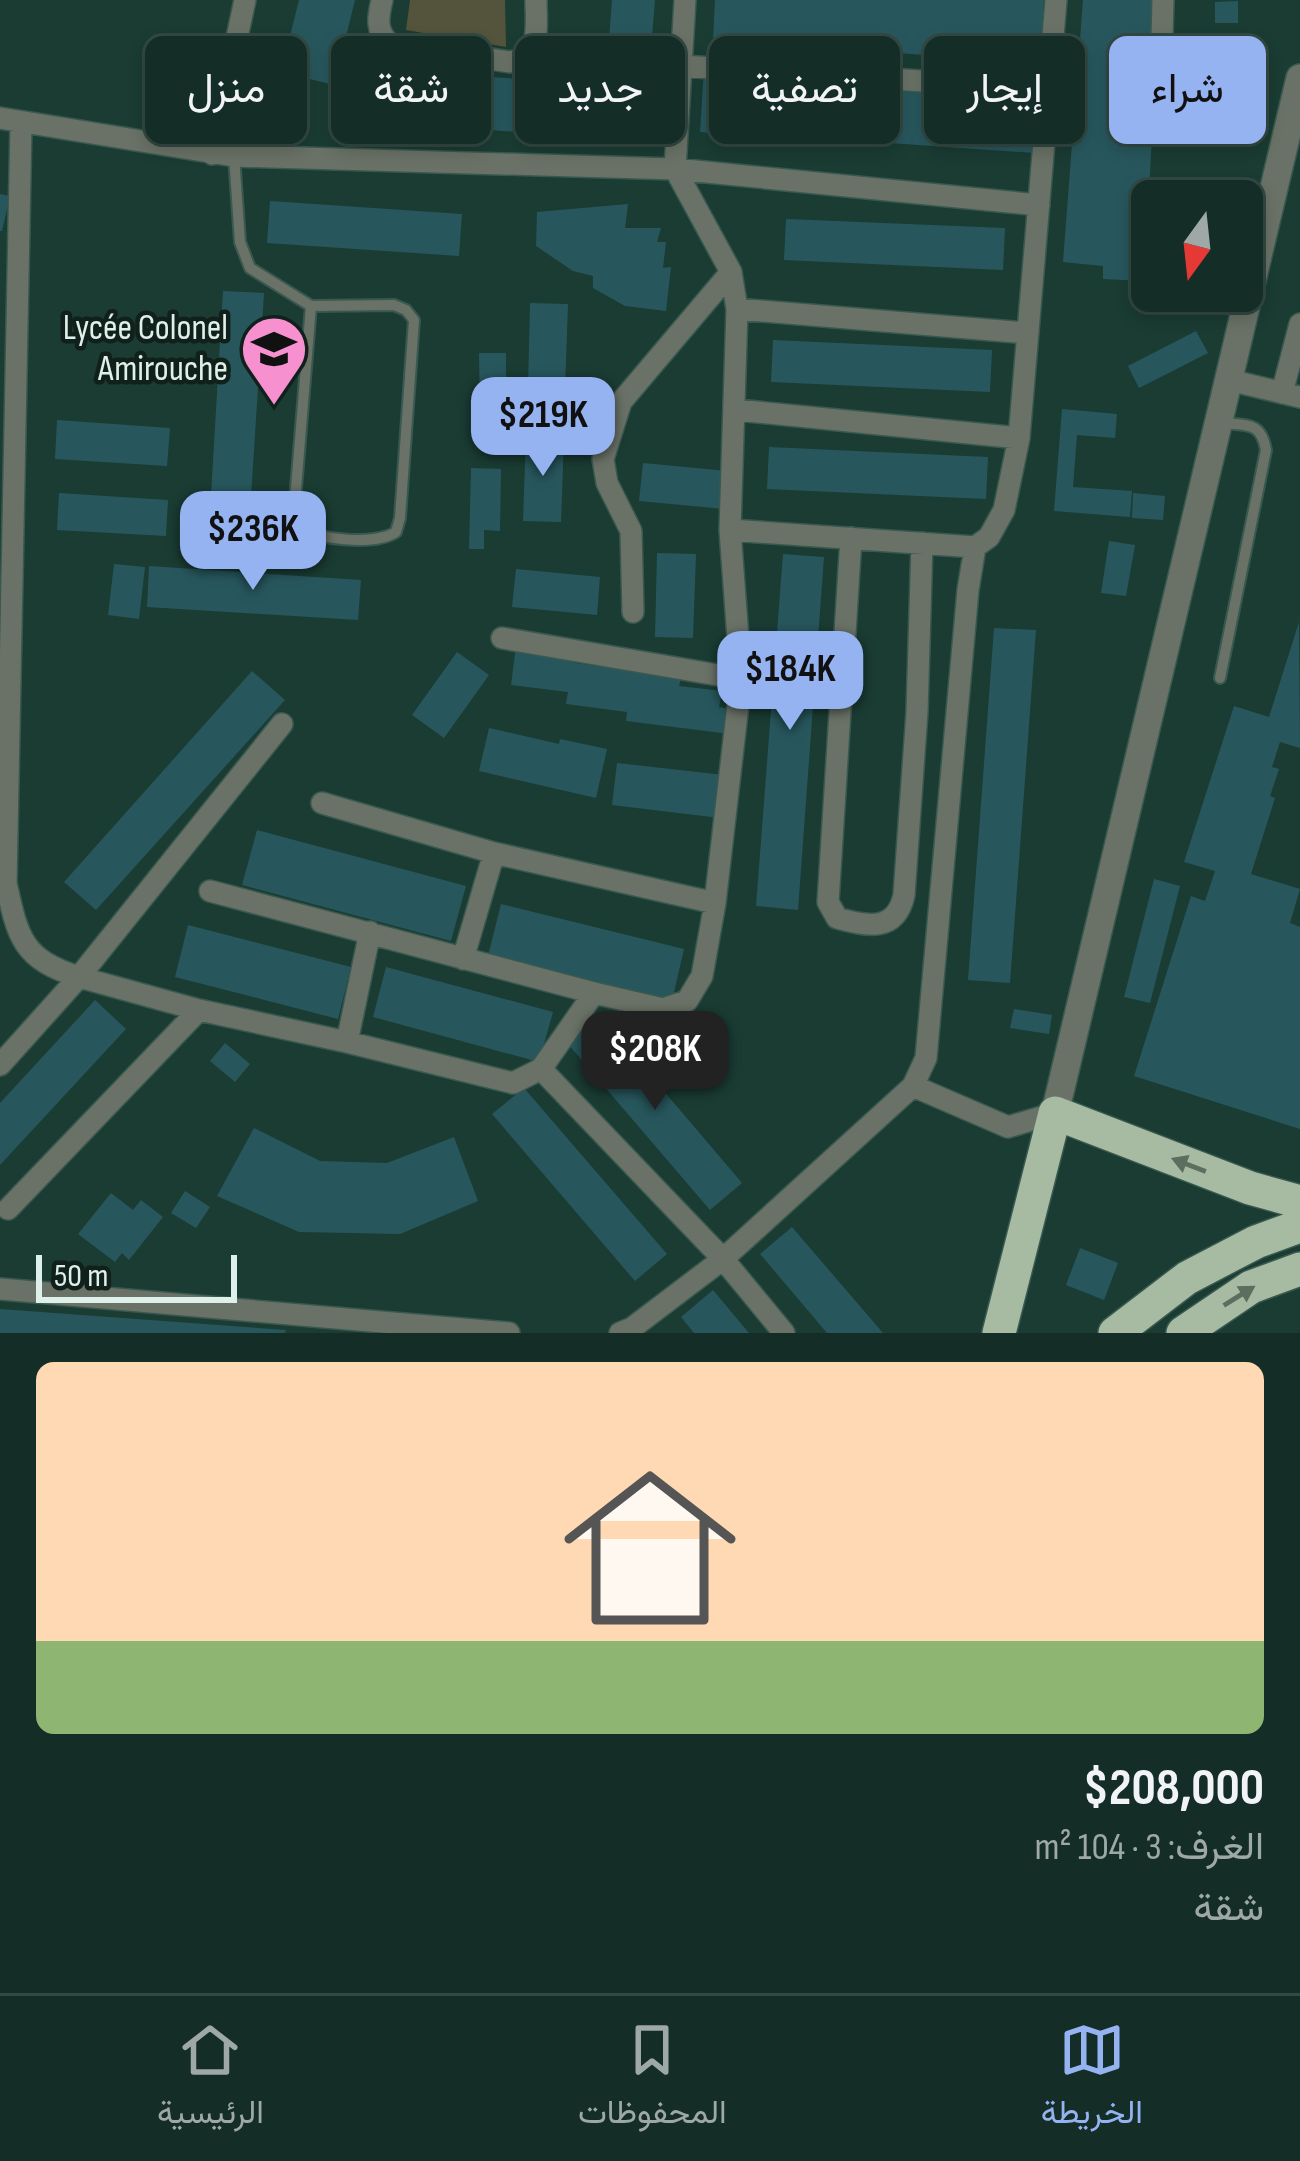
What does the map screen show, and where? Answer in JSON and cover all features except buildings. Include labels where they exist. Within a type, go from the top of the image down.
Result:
[{"type":"highway","points":[[999,1333],[1055,1113],[1250,1188],[1300,1202]]},
{"type":"highway","points":[[1115,1333],[1187,1278],[1300,1226]]},
{"type":"highway","points":[[1183,1333],[1251,1288],[1300,1269]]},
{"type":"street","points":[[223,155],[245,0]]},
{"type":"street","points":[[382,0],[377,19],[390,44],[510,62],[528,56],[533,49],[536,0]]},
{"type":"street","points":[[684,36],[686,0]]},
{"type":"street","points":[[1053,36],[1056,0]]},
{"type":"street","points":[[1162,36],[1163,0]]},
{"type":"street","points":[[685,66],[924,81]]},
{"type":"street","points":[[913,1085],[1008,1127],[1055,1113],[1300,78]]},
{"type":"street","points":[[594,993],[541,1070],[524,1080],[501,1083],[347,1042],[199,1010],[51,968],[33,957],[3,885],[10,121],[223,155],[675,170],[1039,205]]},
{"type":"street","points":[[210,891],[651,1009],[687,1001],[702,976],[715,903],[741,680],[730,530],[737,309],[731,272],[675,170],[677,144]]},
{"type":"street","points":[[730,530],[975,547],[989,537],[1004,510],[1018,438],[1044,144]]},
{"type":"street","points":[[633,612],[631,531],[607,483],[603,459],[610,425],[620,402],[731,272]]},
{"type":"street","points":[[737,309],[1028,333]]},
{"type":"street","points":[[1228,380],[1291,395],[1300,323]]},
{"type":"street","points":[[736,410],[1018,438]]},
{"type":"street","points":[[851,538],[828,902],[837,918],[856,924],[887,923],[900,913],[904,895],[917,712],[922,543]]},
{"type":"street","points":[[620,1333],[723,1259],[913,1085],[926,1058],[975,547]]},
{"type":"street","points":[[502,638],[741,680]]},
{"type":"street","points":[[0,1065],[79,976],[283,724]]},
{"type":"street","points":[[322,803],[494,853],[715,903]]},
{"type":"street","points":[[463,959],[494,853]]},
{"type":"street","points":[[347,1042],[370,932]]},
{"type":"street","points":[[8,1209],[199,1010]]},
{"type":"street","points":[[541,1070],[723,1259],[784,1333]]},
{"type":"street","points":[[0,1289],[509,1333]]},
{"type":"lane","points":[[223,155],[240,242],[250,268],[310,306],[394,305],[414,320],[400,518],[396,532],[382,541],[305,534],[293,525],[310,306]]},
{"type":"lane","points":[[1219,422],[1255,427],[1263,434],[1266,450],[1220,678]]},
{"type":"shaded area","points":[[410,0],[505,0],[506,47],[491,44],[491,36],[406,30]]},
{"type":"place","name":"Lycée Colonel Amirouche","points":[[274,408]]}]
